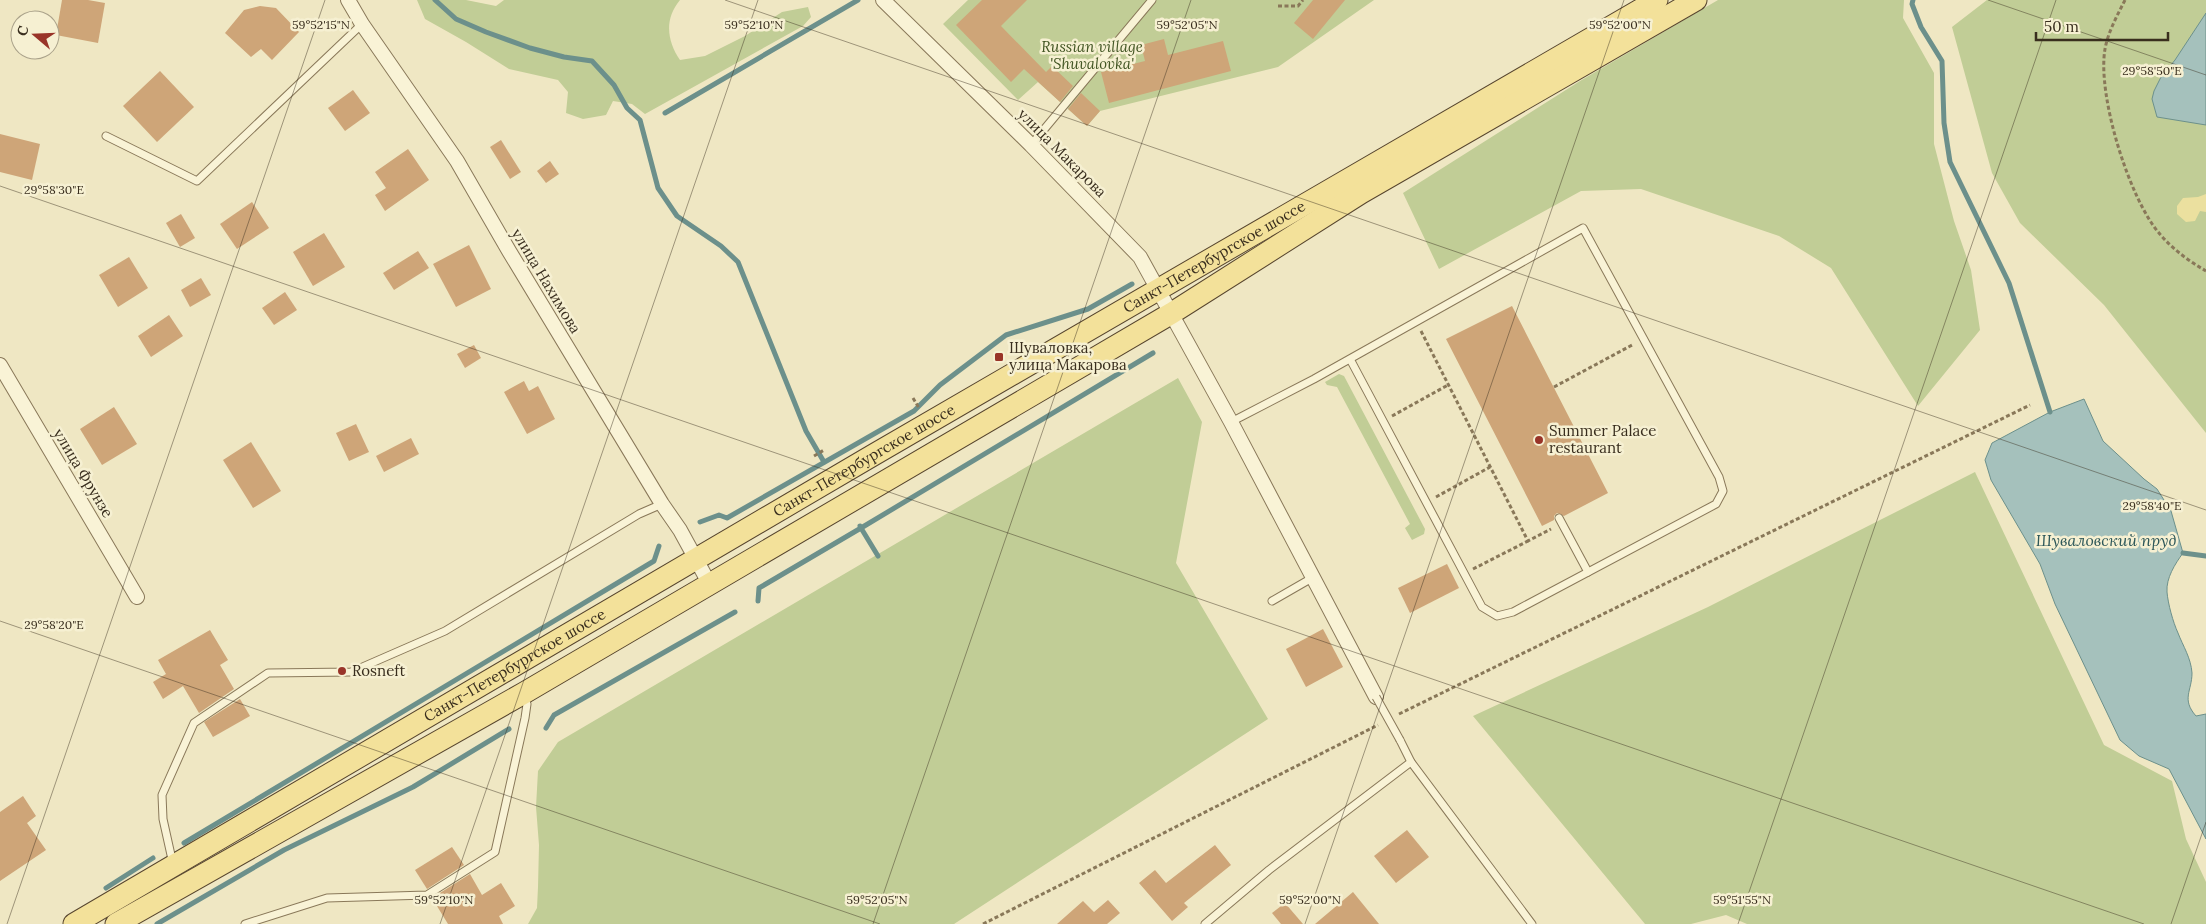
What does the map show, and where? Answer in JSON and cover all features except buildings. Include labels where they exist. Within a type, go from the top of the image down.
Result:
[{"type":"main road","name":"Санкт-Петербургское шоссе","points":[[74,924],[696,559],[1658,0]]},
{"type":"main road","name":"Санкт-Петербургское шоссе","points":[[116,924],[524,693],[1172,312],[1361,193],[1696,0]]},
{"type":"street","name":"улица Нахимова","points":[[348,0],[362,24],[457,161],[709,583]]},
{"type":"street","name":"улица Макарова","points":[[882,0],[1031,145],[1140,257],[1172,312],[1376,697]]},
{"type":"street","name":"улица Фрунзе","points":[[0,365],[137,597]]},
{"type":"lane","points":[[1031,145],[1152,0]]},
{"type":"lane","points":[[106,136],[197,181],[362,24]]},
{"type":"lane","points":[[1231,422],[1350,359],[1583,228],[1719,477],[1723,491],[1716,504],[1513,612],[1498,616],[1482,607],[1350,359]]},
{"type":"lane","points":[[174,865],[163,819],[162,795],[194,723],[268,673],[351,672],[445,631],[631,519],[662,504]]},
{"type":"lane","points":[[1561,520],[1588,572]]},
{"type":"lane","points":[[1272,601],[1312,578]]},
{"type":"lane","points":[[245,924],[327,898],[427,895],[495,852],[525,718],[527,704],[524,693]]},
{"type":"lane","points":[[1376,697],[1412,762],[1532,924]]},
{"type":"lane","points":[[1205,924],[1269,870],[1412,762]]},
{"type":"path","points":[[1278,6],[1298,6],[1304,0]]},
{"type":"path","points":[[2125,0],[2109,34],[2105,51],[2111,124],[2140,203],[2158,233],[2184,258],[2206,272]]},
{"type":"path","points":[[1416,322],[1528,540]]},
{"type":"path","points":[[1554,387],[1621,351]]},
{"type":"path","points":[[1394,415],[1448,385]]},
{"type":"path","points":[[913,398],[921,411]]},
{"type":"path","points":[[983,924],[1388,719],[2030,405]]},
{"type":"path","points":[[814,456],[824,450]]},
{"type":"path","points":[[1436,497],[1490,467]]},
{"type":"path","points":[[1473,568],[1528,540],[1561,520]]},
{"type":"green space","points":[[417,0],[466,0],[496,6],[504,0],[680,0],[671,15],[669,30],[672,45],[680,60],[705,56],[745,36],[782,12],[808,7],[811,17],[803,26],[645,114],[632,104],[613,101],[606,115],[583,119],[566,113],[568,92],[558,80],[509,69],[425,19]]},
{"type":"green space","name":"Russian village 'Shuvalovka'","points":[[968,0],[1374,0],[1278,67],[1100,111],[1087,126],[1038,82],[1018,100],[943,24]]},
{"type":"green space","points":[[1718,0],[1904,0],[1903,18],[1934,73],[1934,144],[1954,221],[1971,270],[1980,330],[1918,406],[1831,268],[1779,236],[1641,189],[1581,191],[1439,269],[1403,193],[1580,81]]},
{"type":"green space","points":[[1987,0],[2206,0],[2206,433],[2104,305],[2020,223],[1992,173],[1952,27]]},
{"type":"green space","points":[[1339,374],[1344,376],[1425,529],[1424,534],[1412,540],[1405,528],[1410,524],[1337,387],[1327,385],[1325,382]]},
{"type":"green space","points":[[1178,378],[1202,422],[1176,563],[1268,719],[954,924],[528,924],[537,908],[539,845],[536,807],[538,771],[558,742]]},
{"type":"green space","points":[[1975,472],[2104,745],[2172,781],[2186,839],[2206,882],[2206,924],[1747,924],[1726,915],[1691,924],[1645,924],[1473,716],[1708,607]]},
{"type":"sand","points":[[2206,194],[2206,212],[2200,211],[2195,221],[2186,222],[2177,214],[2177,206],[2183,198],[2198,197]]},
{"type":"water","points":[[2206,13],[2206,125],[2157,117],[2152,99],[2154,91],[2161,77],[2175,60]]},
{"type":"water","name":"Шуваловский пруд","points":[[2084,399],[2103,441],[2157,489],[2171,511],[2183,553],[2174,566],[2167,592],[2176,629],[2188,657],[2192,673],[2188,695],[2189,705],[2196,716],[2206,714],[2206,839],[2169,769],[2139,756],[2120,740],[2055,604],[2040,564],[1991,480],[1985,460],[1992,443],[2050,412]]},
{"type":"waterway","points":[[435,0],[456,19],[486,32],[530,48],[564,57],[592,61],[614,85],[627,108],[640,120],[658,188],[677,216],[721,246],[738,262],[806,431],[824,462]]},
{"type":"waterway","points":[[665,113],[858,0]]},
{"type":"waterway","points":[[1913,0],[1912,4],[1921,27],[1942,61],[1944,123],[1950,162],[2009,283],[2050,412]]},
{"type":"waterway","points":[[700,522],[719,515],[727,518],[914,411],[940,385],[1006,335],[1088,309],[1132,284]]},
{"type":"waterway","points":[[878,556],[861,528],[1153,353]]},
{"type":"waterway","points":[[758,601],[759,588],[861,528],[860,526]]},
{"type":"waterway","points":[[184,843],[654,561],[659,546]]},
{"type":"waterway","points":[[2183,553],[2206,556]]},
{"type":"waterway","points":[[546,728],[554,715],[735,612]]},
{"type":"waterway","points":[[157,924],[284,850],[413,787],[509,729]]},
{"type":"waterway","points":[[106,888],[153,858]]},
{"type":"place","name":"Шуваловка, улица Макарова","points":[[999,357]]},
{"type":"place","name":"Summer Palace restaurant","points":[[1539,440]]},
{"type":"place","name":"Rosneft","points":[[342,671]]}]
